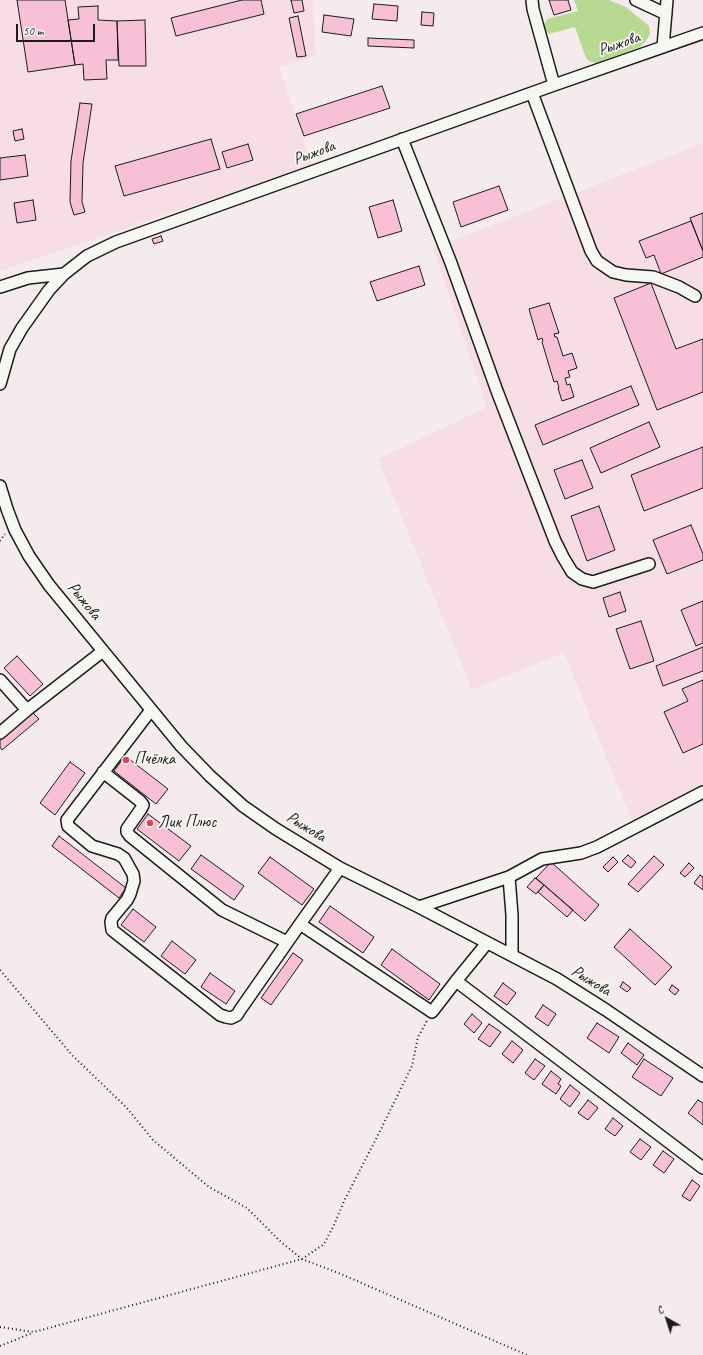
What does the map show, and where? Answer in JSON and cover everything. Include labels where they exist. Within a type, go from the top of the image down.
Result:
[{"type":"street","points":[[532,0],[533,9],[554,85]]},
{"type":"street","points":[[636,0],[666,14]]},
{"type":"street","points":[[663,47],[667,0]]},
{"type":"street","name":"Рыжова","points":[[0,384],[10,349],[22,328],[49,290],[64,274],[88,256],[116,242],[703,33]]},
{"type":"street","points":[[532,93],[590,251],[597,261],[613,272],[626,275],[653,277],[680,287],[695,296]]},
{"type":"street","points":[[402,139],[452,263],[500,398],[555,541],[563,557],[572,572],[582,579],[593,582],[649,564]]},
{"type":"street","points":[[0,288],[28,278],[64,274]]},
{"type":"street","name":"Рыжова","points":[[0,486],[15,530],[29,556],[49,585],[181,746],[205,771],[243,806],[276,829],[340,868],[419,907],[557,979],[606,1010],[703,1076]]},
{"type":"street","points":[[0,733],[103,651]]},
{"type":"street","points":[[0,680],[27,710]]},
{"type":"street","points":[[151,710],[69,817],[67,823],[70,829],[92,846],[118,854],[124,858],[130,868],[134,881],[128,900],[112,918],[112,930],[115,933],[220,1015],[231,1018],[237,1015],[340,868]]},
{"type":"street","points":[[104,772],[143,805],[127,829],[130,836],[222,910],[287,942]]},
{"type":"street","points":[[419,907],[509,877],[542,859],[581,853],[597,847],[701,794]]},
{"type":"street","points":[[509,877],[512,915],[512,955]]},
{"type":"street","points":[[300,924],[432,1012],[487,943]]},
{"type":"street","points":[[456,981],[703,1168]]},
{"type":"path","points":[[0,970],[72,1055],[126,1107],[153,1140],[209,1187],[247,1208],[281,1242],[302,1259],[341,1274],[527,1355]]},
{"type":"path","points":[[0,1346],[34,1332],[302,1259],[324,1244],[412,1066],[418,1037],[432,1012]]},
{"type":"path","points":[[0,1327],[34,1332]]},
{"type":"shaded area","points":[[0,0],[313,0],[316,56],[279,67],[312,165],[0,271]]},
{"type":"shaded area","points":[[703,143],[703,785],[632,821],[564,653],[472,690],[378,459],[487,407],[433,248]]},
{"type":"green space","points":[[574,0],[609,0],[626,7],[649,26],[650,34],[640,47],[596,63],[589,61],[586,58],[575,27],[549,34],[543,27],[547,19],[578,11]]},
{"type":"building","points":[[17,0],[65,0],[75,65],[28,72]]},
{"type":"building","points":[[242,0],[261,0],[264,14],[176,36],[171,18]]},
{"type":"building","points":[[291,0],[302,0],[304,11],[294,13]]},
{"type":"building","points":[[549,0],[568,0],[571,10],[554,15]]},
{"type":"building","points":[[374,4],[398,6],[397,21],[372,19]]},
{"type":"building","points":[[98,6],[98,20],[117,21],[118,60],[106,60],[107,79],[84,80],[83,64],[75,65],[68,20],[79,19],[78,7]]},
{"type":"building","points":[[422,12],[434,13],[433,26],[421,25]]},
{"type":"building","points":[[324,15],[354,19],[351,36],[322,32]]},
{"type":"building","points":[[298,16],[306,56],[297,57],[289,18]]},
{"type":"building","points":[[145,20],[146,66],[119,66],[117,21]]},
{"type":"building","points":[[368,38],[414,40],[414,48],[368,46]]},
{"type":"building","points":[[382,86],[390,108],[304,136],[296,114]]},
{"type":"building","points":[[80,103],[92,104],[83,163],[82,202],[85,212],[74,215],[70,202],[71,161]]},
{"type":"building","points":[[22,129],[24,139],[15,141],[13,131]]},
{"type":"building","points":[[211,139],[220,169],[124,196],[115,166]]},
{"type":"building","points":[[248,144],[253,160],[227,168],[222,152]]},
{"type":"building","points":[[25,155],[28,176],[0,180],[0,158]]},
{"type":"building","points":[[499,186],[508,210],[461,227],[453,202]]},
{"type":"building","points":[[33,200],[36,220],[17,223],[14,203]]},
{"type":"building","points":[[393,200],[402,231],[378,238],[369,207]]},
{"type":"building","points":[[703,213],[703,251],[690,218]]},
{"type":"building","points":[[691,221],[703,251],[703,257],[661,274],[654,255],[646,258],[639,241]]},
{"type":"building","points":[[161,236],[163,241],[154,244],[152,239]]},
{"type":"building","points":[[419,266],[425,285],[377,301],[370,282]]},
{"type":"building","points":[[651,283],[676,349],[703,339],[703,392],[657,410],[614,298]]},
{"type":"building","points":[[549,303],[559,333],[554,334],[555,337],[557,337],[563,356],[572,353],[577,368],[568,371],[570,377],[565,378],[567,385],[570,384],[574,397],[562,401],[557,381],[554,382],[542,338],[538,340],[529,309]]},
{"type":"building","points":[[631,386],[639,405],[543,445],[535,425]]},
{"type":"building","points":[[649,422],[660,447],[601,473],[590,448]]},
{"type":"building","points":[[703,447],[703,488],[644,511],[631,475]]},
{"type":"building","points":[[582,460],[593,488],[565,499],[554,470]]},
{"type":"building","points":[[599,506],[615,550],[587,561],[571,516]]},
{"type":"building","points":[[691,525],[703,554],[703,560],[667,574],[653,540]]},
{"type":"building","points":[[620,592],[626,611],[609,617],[603,598]]},
{"type":"building","points":[[703,601],[703,643],[696,646],[681,610]]},
{"type":"building","points":[[641,621],[654,661],[630,669],[616,629]]},
{"type":"building","points":[[703,647],[703,671],[663,686],[656,666]]},
{"type":"building","points":[[17,656],[43,684],[30,696],[4,668]]},
{"type":"building","points":[[703,680],[703,744],[683,753],[664,712],[688,701],[682,689]]},
{"type":"building","points":[[33,713],[39,719],[2,750],[0,747],[0,740]]},
{"type":"building","points":[[125,756],[168,789],[156,804],[114,771]]},
{"type":"building","points":[[70,762],[85,773],[55,815],[40,803]]},
{"type":"building","points":[[148,814],[191,846],[179,861],[137,829]]},
{"type":"building","points":[[59,836],[126,888],[119,898],[52,846]]},
{"type":"building","points":[[201,855],[244,886],[234,900],[191,869]]},
{"type":"building","points":[[628,855],[636,862],[631,868],[622,861]]},
{"type":"building","points":[[654,856],[664,865],[638,892],[628,884]]},
{"type":"building","points":[[270,857],[314,889],[302,905],[258,873]]},
{"type":"building","points":[[613,857],[618,862],[608,872],[603,867]]},
{"type":"building","points":[[551,862],[599,905],[585,921],[536,878]]},
{"type":"building","points":[[689,863],[694,868],[685,877],[680,873]]},
{"type":"building","points":[[700,875],[703,877],[703,890],[694,883]]},
{"type":"building","points":[[535,878],[544,885],[536,894],[527,887]]},
{"type":"building","points":[[544,885],[573,910],[567,917],[538,892]]},
{"type":"building","points":[[330,906],[374,937],[363,953],[319,922]]},
{"type":"building","points":[[133,909],[156,927],[144,942],[121,925]]},
{"type":"building","points":[[630,929],[672,967],[655,985],[614,947]]},
{"type":"building","points":[[172,941],[196,960],[185,974],[161,956]]},
{"type":"building","points":[[392,949],[440,984],[429,1000],[381,965]]},
{"type":"building","points":[[293,953],[303,960],[271,1005],[261,998]]},
{"type":"building","points":[[210,973],[235,991],[226,1004],[201,987]]},
{"type":"building","points":[[623,982],[631,988],[627,992],[620,987]]},
{"type":"building","points":[[503,983],[516,993],[507,1005],[494,996]]},
{"type":"building","points":[[672,985],[679,990],[675,995],[669,990]]},
{"type":"building","points":[[543,1005],[556,1014],[548,1026],[535,1017]]},
{"type":"building","points":[[472,1014],[482,1023],[474,1033],[464,1024]]},
{"type":"building","points":[[597,1023],[619,1037],[609,1053],[587,1038]]},
{"type":"building","points":[[489,1024],[501,1032],[490,1047],[478,1039]]},
{"type":"building","points":[[512,1041],[523,1050],[513,1063],[502,1054]]},
{"type":"building","points":[[628,1043],[644,1055],[637,1065],[621,1053]]},
{"type":"building","points":[[535,1059],[545,1066],[534,1080],[525,1073]]},
{"type":"building","points":[[644,1059],[673,1078],[661,1096],[632,1077]]},
{"type":"building","points":[[551,1071],[561,1079],[558,1084],[561,1086],[556,1094],[542,1084]]},
{"type":"building","points":[[570,1085],[580,1093],[570,1107],[560,1099]]},
{"type":"building","points":[[588,1100],[598,1108],[588,1120],[578,1113]]},
{"type":"building","points":[[698,1100],[703,1103],[703,1125],[688,1113]]},
{"type":"building","points":[[613,1118],[623,1126],[615,1136],[605,1129]]},
{"type":"building","points":[[640,1139],[651,1147],[641,1160],[630,1152]]},
{"type":"building","points":[[663,1151],[674,1159],[664,1173],[653,1165]]},
{"type":"building","points":[[692,1180],[700,1186],[690,1201],[682,1196]]},
{"type":"place","name":"Пчёлка","points":[[126,760]]},
{"type":"place","name":"Лик Плюс","points":[[150,823]]}]
